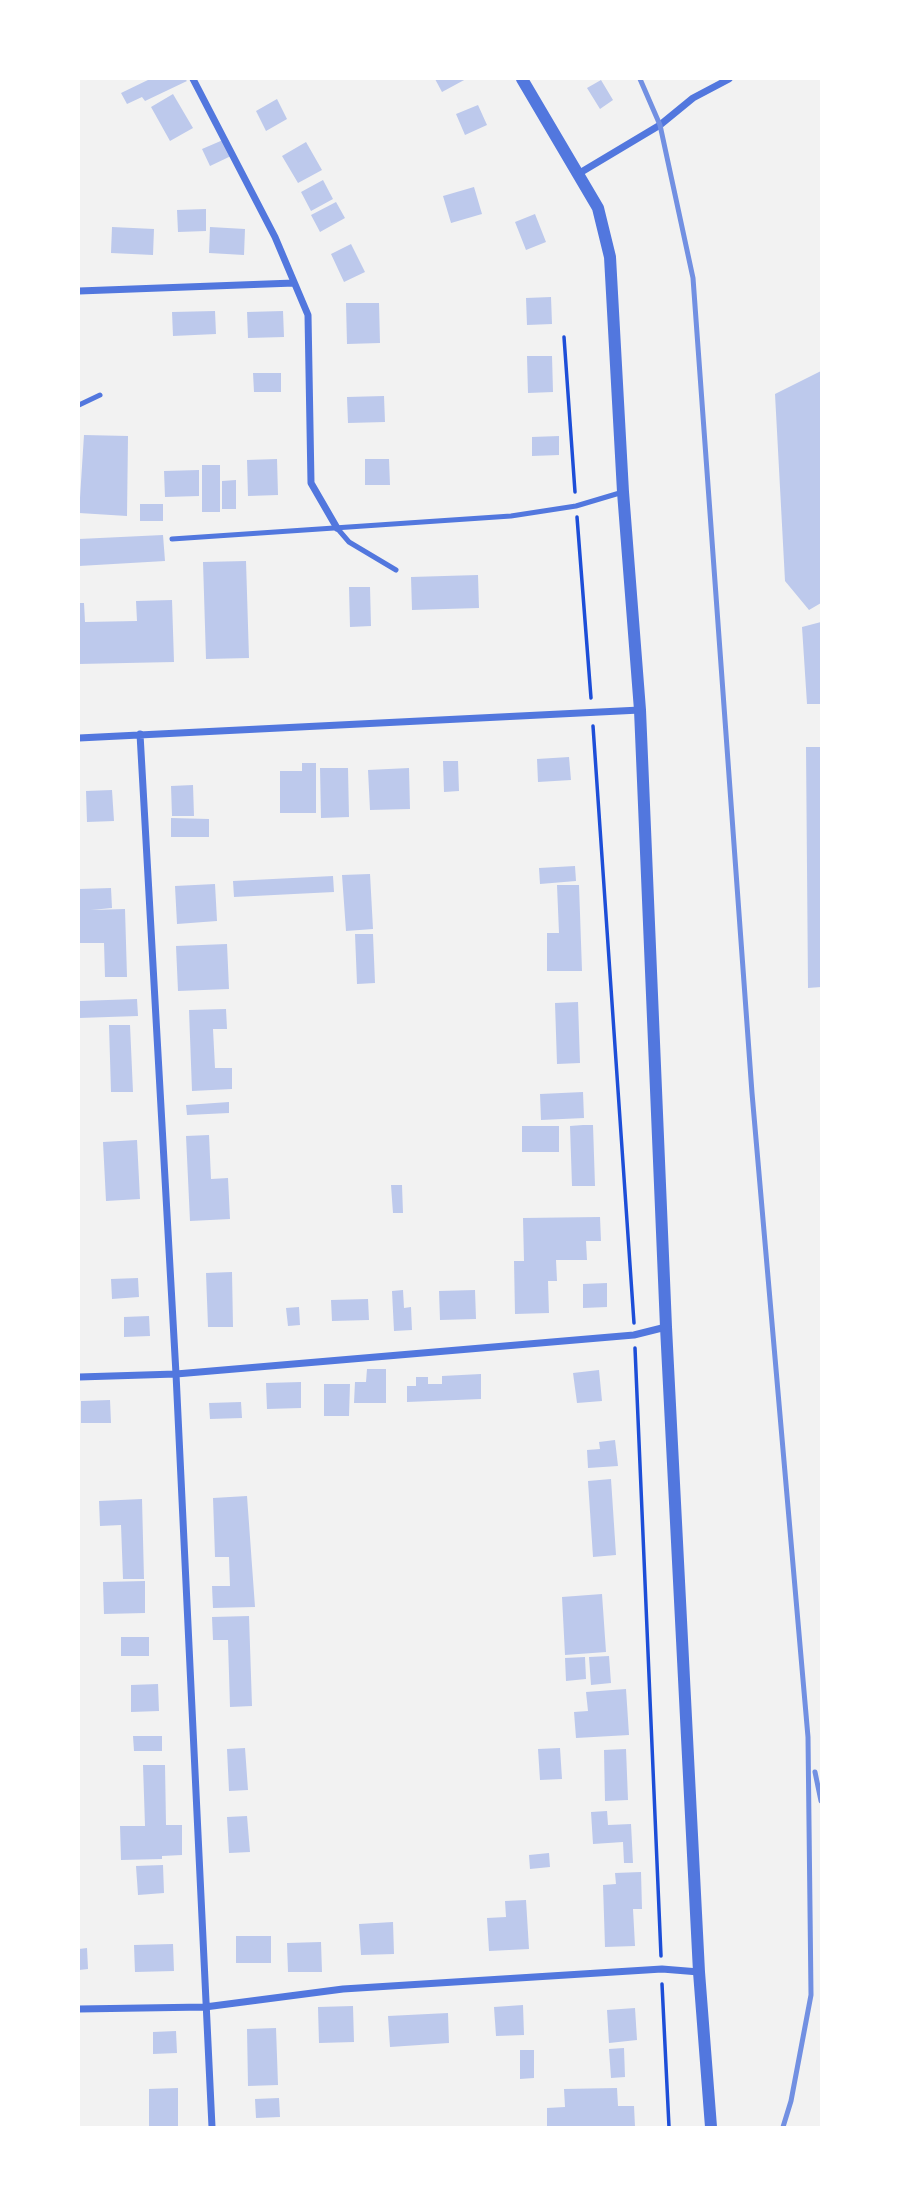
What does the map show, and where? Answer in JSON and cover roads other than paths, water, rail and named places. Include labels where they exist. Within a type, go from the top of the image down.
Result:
[{"type":"street","points":[[193,79],[275,237],[308,315],[311,483],[337,528]]},
{"type":"street","points":[[522,79],[598,208],[610,257],[623,492],[640,710],[666,1327],[699,1972],[711,2127]]},
{"type":"street","points":[[578,174],[660,125],[693,98],[729,79]]},
{"type":"street","points":[[79,291],[273,286],[294,283]]},
{"type":"street","points":[[79,738],[640,710]]},
{"type":"street","points":[[140,734],[176,1374],[212,2127]]},
{"type":"street","points":[[79,1377],[176,1374],[635,1335],[666,1327]]},
{"type":"street","points":[[79,2009],[205,2007],[342,1989],[662,1969],[699,1972]]},
{"type":"lane","points":[[79,405],[100,395]]},
{"type":"lane","points":[[172,539],[511,516],[576,506],[623,492]]},
{"type":"lane","points":[[337,528],[349,542],[396,570]]},
{"type":"railway","points":[[640,79],[660,125],[693,278],[752,1093],[808,1737],[811,1995],[791,2101],[783,2127]]},
{"type":"railway","points":[[815,1772],[821,1801]]}]
